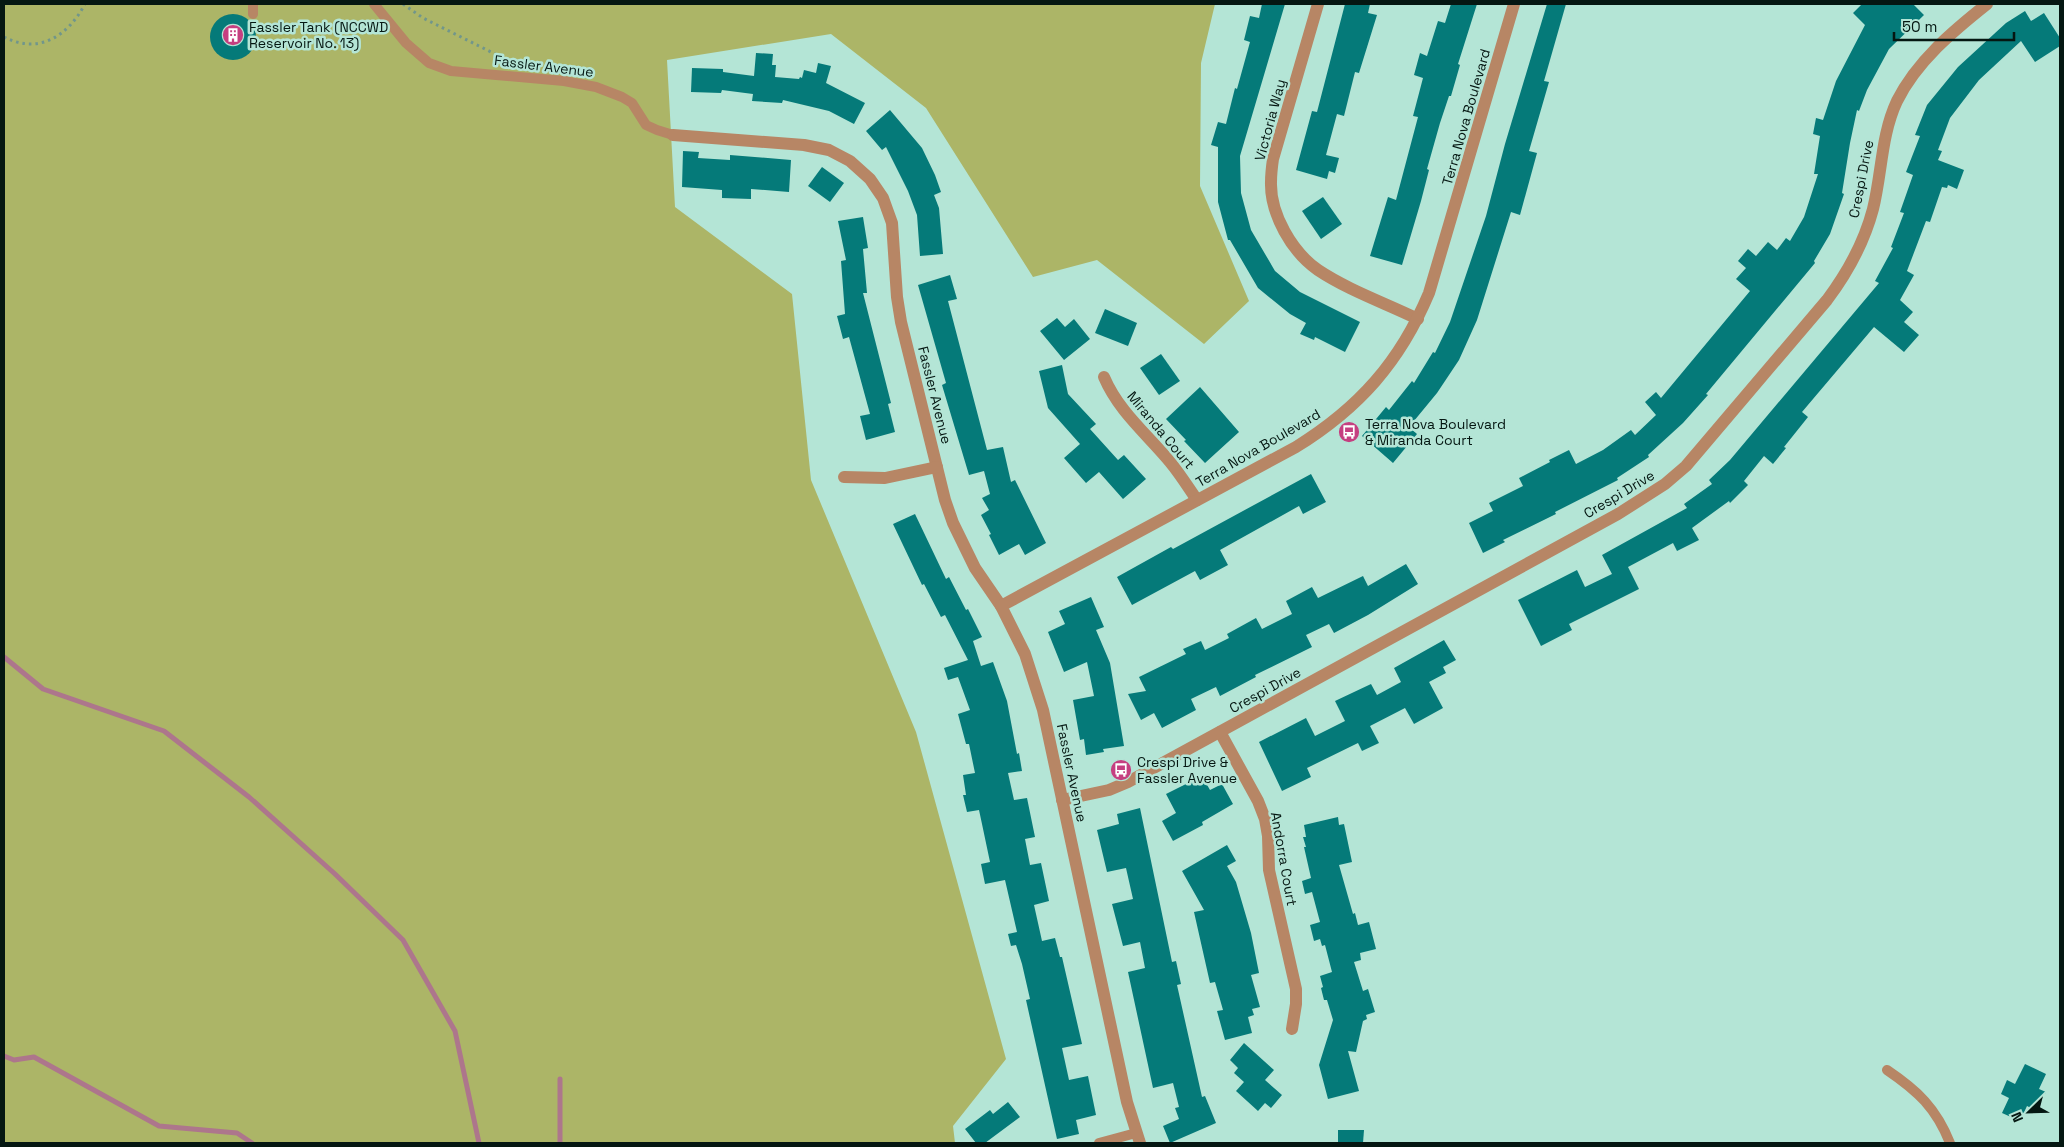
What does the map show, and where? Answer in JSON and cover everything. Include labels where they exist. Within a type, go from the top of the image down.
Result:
[{"type":"street","name":"Victoria Way","points":[[1318,4],[1273,159],[1270,182],[1274,206],[1283,228],[1298,250],[1317,269],[1418,319]]},
{"type":"street","name":"Terra Nova Boulevard","points":[[1001,606],[1296,447],[1323,430],[1369,390],[1404,344],[1418,319],[1437,268],[1514,4]]},
{"type":"street","name":"Crespi Drive","points":[[1062,800],[1109,790],[1128,782],[1618,514],[1665,484],[1686,466],[1815,315],[1842,280],[1865,233],[1873,207],[1888,127],[1897,101],[1910,79],[1927,58],[1987,4]]},
{"type":"street","name":"Fassler Avenue","points":[[673,135],[804,144],[829,150],[850,161],[870,178],[883,198],[892,222],[897,297],[902,322],[945,500],[963,546],[975,568],[1001,606],[1021,645],[1043,710],[1125,1092],[1138,1138]]},
{"type":"street","name":"Miranda Court","points":[[1104,377],[1126,415],[1170,462],[1197,500]]},
{"type":"street","points":[[844,477],[884,478],[937,467]]},
{"type":"street","name":"Andorra Court","points":[[1220,732],[1258,801],[1265,819],[1268,836],[1269,870],[1296,989],[1292,1029]]},
{"type":"lane","name":"Fassler Avenue","points":[[374,4],[406,43],[420,56],[439,67],[466,73],[564,81],[596,87],[622,97],[633,104],[646,125],[673,135]]},
{"type":"lane","points":[[1887,1070],[1911,1086],[1927,1103],[1941,1121],[1950,1143]]},
{"type":"lane","points":[[1099,1143],[1138,1138]]},
{"type":"path","points":[[4,38],[26,46],[50,40],[78,18],[85,4]]},
{"type":"path","points":[[402,4],[423,18],[518,66]]},
{"type":"green space","points":[[4,4],[1215,4],[1201,63],[1200,186],[1249,301],[1204,344],[1097,260],[1033,277],[926,108],[831,34],[667,60],[675,207],[792,294],[811,480],[916,732],[1006,1059],[953,1126],[955,1143],[4,1143]]},
{"type":"building","points":[[1262,4],[1285,4],[1240,156],[1241,193],[1251,230],[1275,271],[1300,292],[1360,322],[1345,352],[1315,337],[1314,340],[1300,334],[1306,323],[1290,314],[1258,288],[1230,240],[1228,240],[1218,202],[1218,147],[1211,145],[1218,122],[1226,124],[1235,88],[1237,89],[1250,42],[1244,40],[1250,16],[1259,18]]},
{"type":"building","points":[[1345,4],[1370,4],[1368,13],[1377,15],[1359,73],[1355,72],[1344,116],[1337,114],[1326,155],[1339,158],[1335,173],[1329,171],[1327,179],[1296,170],[1312,111],[1317,112]]},
{"type":"building","points":[[1451,4],[1477,4],[1458,64],[1460,65],[1451,96],[1449,96],[1440,123],[1427,169],[1429,170],[1421,201],[1402,265],[1370,256],[1388,197],[1396,200],[1418,117],[1413,116],[1423,78],[1414,75],[1420,53],[1427,56],[1438,21],[1445,23]]},
{"type":"building","points":[[1547,4],[1566,4],[1544,81],[1549,82],[1529,151],[1537,153],[1520,215],[1511,212],[1477,320],[1459,360],[1437,393],[1409,427],[1417,434],[1393,463],[1362,436],[1386,407],[1389,410],[1412,381],[1414,383],[1433,352],[1435,353],[1450,322],[1486,216],[1505,144]]},
{"type":"building","points":[[1862,4],[1913,4],[1924,15],[1889,49],[1867,90],[1859,111],[1857,110],[1842,193],[1844,194],[1830,234],[1814,261],[1815,263],[1706,394],[1708,395],[1683,423],[1648,455],[1649,457],[1617,478],[1618,480],[1503,540],[1505,542],[1483,553],[1469,523],[1493,511],[1489,503],[1523,486],[1519,478],[1550,462],[1549,460],[1569,450],[1576,464],[1603,450],[1631,430],[1635,435],[1656,415],[1645,402],[1656,392],[1661,398],[1750,291],[1736,279],[1746,268],[1738,261],[1748,249],[1756,256],[1768,242],[1777,250],[1786,238],[1790,241],[1804,217],[1818,174],[1814,174],[1820,136],[1813,134],[1816,118],[1823,120],[1836,81],[1865,25],[1853,13]]},
{"type":"building","points":[[2025,11],[2031,21],[2044,13],[2060,38],[2060,46],[2035,62],[2021,41],[1979,80],[1950,118],[1938,150],[1942,151],[1938,160],[1964,170],[1957,189],[1948,185],[1947,188],[1942,187],[1930,222],[1926,221],[1907,271],[1914,275],[1900,300],[1913,312],[1904,322],[1919,335],[1904,352],[1874,327],[1802,412],[1808,417],[1773,464],[1764,456],[1744,481],[1748,485],[1730,503],[1729,501],[1692,528],[1699,540],[1677,551],[1673,543],[1628,567],[1639,589],[1569,624],[1572,630],[1541,646],[1518,600],[1577,570],[1585,587],[1612,574],[1602,555],[1687,508],[1684,504],[1712,484],[1709,480],[1730,460],[1879,283],[1875,281],[1893,248],[1891,247],[1904,213],[1900,212],[1913,175],[1906,172],[1920,136],[1915,135],[1927,105],[1958,67],[2006,23]]},
{"type":"building","name":"Fassler Tank (NCCWD Reservoir No. 13)","points":[[233,14],[246,18],[252,24],[256,37],[252,50],[246,56],[233,60],[220,56],[214,50],[210,37],[214,24],[220,18]]},
{"type":"building","points":[[756,53],[773,54],[772,65],[776,65],[775,77],[799,79],[800,77],[802,78],[804,70],[816,73],[818,63],[831,66],[826,83],[865,103],[854,124],[829,111],[783,100],[782,103],[752,101],[753,94],[722,90],[721,93],[691,92],[692,68],[723,69],[723,72],[754,76]]},
{"type":"building","points":[[890,110],[922,148],[935,175],[941,192],[934,195],[939,208],[943,254],[920,256],[917,215],[908,191],[886,147],[882,150],[866,131]]},
{"type":"building","points":[[683,151],[699,152],[698,158],[730,160],[730,155],[791,160],[789,192],[751,189],[751,199],[722,198],[722,190],[682,187]]},
{"type":"building","points":[[822,167],[844,183],[830,202],[808,186]]},
{"type":"building","points":[[1323,197],[1342,224],[1321,239],[1302,211]]},
{"type":"building","points":[[863,217],[868,248],[863,249],[867,293],[863,293],[891,403],[888,404],[895,432],[866,440],[860,416],[870,414],[849,337],[843,339],[837,316],[845,314],[841,261],[846,260],[838,221]]},
{"type":"building","points":[[950,275],[957,299],[948,301],[987,450],[1003,447],[1011,482],[1015,480],[1046,543],[1025,555],[1019,544],[999,555],[989,535],[991,534],[981,515],[989,510],[982,498],[990,494],[984,471],[969,475],[942,385],[946,383],[918,285]]},
{"type":"building","points":[[1105,309],[1137,323],[1128,346],[1095,333]]},
{"type":"building","points":[[1057,318],[1065,327],[1074,319],[1090,339],[1064,360],[1040,331]]},
{"type":"building","points":[[1161,354],[1180,381],[1159,395],[1140,368]]},
{"type":"building","points":[[1062,365],[1068,394],[1096,424],[1090,429],[1118,460],[1124,455],[1146,479],[1123,499],[1099,472],[1086,483],[1064,458],[1080,444],[1048,408],[1039,371]]},
{"type":"building","points":[[1200,387],[1239,432],[1205,463],[1166,419]]},
{"type":"building","points":[[1311,474],[1326,502],[1303,514],[1299,506],[1220,550],[1228,565],[1200,580],[1195,571],[1132,605],[1117,577],[1171,547],[1173,549]]},
{"type":"building","points":[[915,514],[946,579],[949,577],[982,637],[973,641],[981,666],[993,662],[1007,701],[1022,771],[1008,773],[1014,800],[1027,798],[1035,837],[1025,839],[1030,865],[1041,863],[1049,901],[1034,905],[1042,941],[1055,938],[1060,957],[1062,957],[1082,1044],[1062,1048],[1069,1080],[1088,1076],[1096,1115],[1076,1120],[1079,1134],[1057,1139],[1026,1000],[1030,999],[1022,964],[1016,945],[1011,946],[1008,934],[1017,932],[1005,880],[985,884],[981,864],[990,862],[979,810],[967,812],[963,795],[966,795],[963,775],[975,773],[969,744],[966,744],[958,714],[970,710],[958,677],[948,680],[944,668],[968,660],[945,615],[941,617],[924,584],[922,585],[893,524]]},
{"type":"building","points":[[1406,564],[1418,584],[1368,615],[1334,633],[1329,624],[1306,635],[1312,647],[1255,675],[1256,677],[1220,696],[1216,687],[1191,699],[1196,710],[1162,728],[1154,713],[1141,720],[1128,694],[1146,691],[1139,677],[1186,654],[1183,649],[1201,641],[1205,650],[1229,638],[1227,634],[1256,618],[1262,629],[1292,614],[1286,601],[1312,587],[1318,598],[1363,576],[1368,586]]},
{"type":"building","points":[[1091,597],[1104,627],[1096,630],[1110,663],[1124,746],[1103,749],[1104,752],[1086,755],[1084,739],[1080,740],[1073,700],[1094,696],[1087,662],[1064,672],[1048,632],[1065,624],[1059,611]]},
{"type":"building","points":[[1444,640],[1456,660],[1443,667],[1446,673],[1429,682],[1443,708],[1414,724],[1405,708],[1370,726],[1379,743],[1362,751],[1358,743],[1307,768],[1311,777],[1282,791],[1259,742],[1306,718],[1315,736],[1345,721],[1335,701],[1371,684],[1377,695],[1401,682],[1394,668]]},
{"type":"building","points":[[1202,776],[1210,790],[1222,784],[1233,804],[1202,822],[1203,825],[1173,841],[1162,821],[1176,813],[1166,794]]},
{"type":"building","points":[[1140,808],[1172,962],[1176,961],[1181,984],[1177,985],[1202,1097],[1205,1096],[1216,1123],[1170,1143],[1163,1126],[1179,1119],[1175,1108],[1179,1107],[1173,1083],[1153,1088],[1128,972],[1145,968],[1140,942],[1123,946],[1112,904],[1133,899],[1126,868],[1107,872],[1097,830],[1119,824],[1117,814]]},
{"type":"building","points":[[1338,817],[1339,825],[1344,824],[1352,862],[1339,865],[1353,914],[1355,913],[1358,925],[1369,922],[1376,949],[1360,953],[1361,960],[1354,962],[1363,991],[1368,989],[1375,1012],[1366,1015],[1367,1019],[1363,1021],[1356,1052],[1348,1051],[1359,1091],[1328,1099],[1319,1065],[1333,1020],[1327,1000],[1324,1000],[1320,976],[1332,972],[1325,945],[1322,946],[1320,939],[1314,941],[1310,925],[1320,922],[1312,892],[1305,894],[1302,881],[1311,878],[1303,837],[1306,837],[1304,825]]},
{"type":"building","points":[[1227,845],[1236,861],[1227,866],[1236,882],[1251,933],[1259,973],[1251,975],[1260,1007],[1252,1009],[1254,1015],[1248,1017],[1252,1033],[1225,1040],[1217,1011],[1223,1010],[1215,982],[1210,983],[1194,912],[1204,910],[1182,871]]},
{"type":"building","points":[[1244,1043],[1274,1070],[1265,1080],[1282,1095],[1271,1108],[1265,1103],[1258,1111],[1236,1091],[1244,1082],[1234,1073],[1238,1068],[1230,1060]]},
{"type":"building","points":[[2025,1064],[2046,1074],[2039,1089],[2046,1092],[2037,1111],[2027,1106],[2020,1121],[2002,1113],[2009,1098],[2001,1094],[2007,1080],[2015,1084]]},
{"type":"building","points":[[1008,1102],[1020,1117],[985,1143],[976,1143],[965,1129],[990,1110],[993,1114]]},
{"type":"building","points":[[1338,1130],[1364,1130],[1363,1143],[1338,1143]]},
{"type":"waterway","points":[[4,657],[43,689],[164,731],[249,797],[335,874],[403,940],[455,1031],[479,1143]]},
{"type":"waterway","points":[[4,1056],[14,1060],[34,1057],[159,1126],[237,1133],[252,1143]]},
{"type":"waterway","points":[[560,1079],[560,1143]]},
{"type":"place","name":"Fassler Tank (NCCWD Reservoir No. 13)","points":[[233,35]]},
{"type":"place","name":"Terra Nova Boulevard & Miranda Court","points":[[1349,432]]},
{"type":"place","name":"Crespi Drive & Fassler Avenue","points":[[1121,770]]}]
